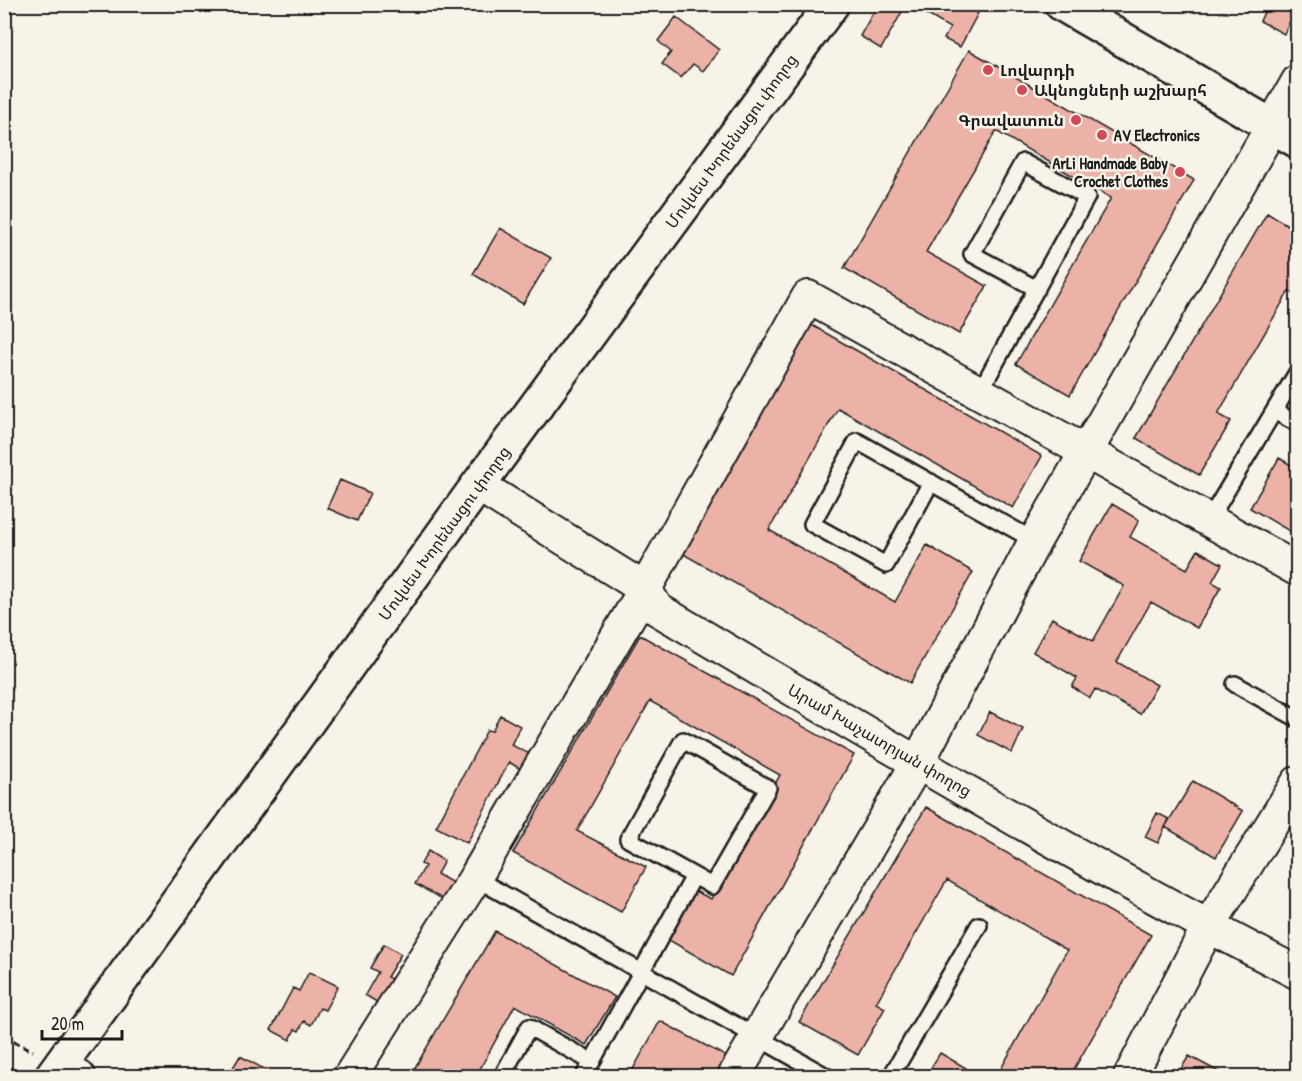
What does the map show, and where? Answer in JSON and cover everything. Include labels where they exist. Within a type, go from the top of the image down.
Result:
[{"type":"main road","name":"Մովսես Խորենացու փողոց","points":[[64,1073],[478,485],[832,4]]},
{"type":"main road","points":[[1062,4],[1285,134]]},
{"type":"street","points":[[734,1077],[917,764],[1035,540],[1085,452],[1285,134],[1298,81]]},
{"type":"street","points":[[350,1077],[475,878],[645,589],[808,297],[1298,570]]},
{"type":"street","name":"Արամ Խաչատրյան փողոց","points":[[478,485],[645,589],[657,609],[917,764],[1208,927],[1298,973]]},
{"type":"street","points":[[1130,1077],[1208,927],[1298,782]]},
{"type":"lane","points":[[979,393],[1037,289],[1087,197],[1023,162],[972,254],[1037,289]]},
{"type":"lane","points":[[1209,520],[1298,371]]},
{"type":"lane","points":[[1274,411],[1298,424]]},
{"type":"lane","points":[[931,482],[886,565],[812,524],[858,441],[1035,540]]},
{"type":"lane","points":[[1235,684],[1298,719]]},
{"type":"lane","points":[[683,740],[768,788],[712,886],[694,876],[628,839],[683,740]]},
{"type":"lane","points":[[584,1077],[694,876]]},
{"type":"lane","points":[[475,878],[826,1077]]},
{"type":"lane","points":[[891,1077],[978,924]]},
{"type":"lane","points":[[502,1077],[529,1027],[592,1062]]},
{"type":"building","points":[[878,4],[893,4],[903,10],[881,49],[860,36]]},
{"type":"building","points":[[924,4],[963,4],[978,13],[960,47],[944,39],[950,28],[921,11]]},
{"type":"building","points":[[1268,4],[1298,4],[1284,34],[1260,21]]},
{"type":"building","points":[[676,17],[719,50],[703,71],[693,64],[681,78],[662,64],[671,52],[658,41]]},
{"type":"building","points":[[969,50],[1194,180],[1070,395],[1016,364],[1111,198],[996,131],[926,252],[987,286],[959,334],[844,268]]},
{"type":"building","points":[[1267,213],[1298,231],[1298,296],[1289,291],[1218,414],[1231,421],[1199,475],[1136,438]]},
{"type":"building","points":[[500,228],[551,258],[523,304],[473,274]]},
{"type":"building","points":[[808,323],[1042,456],[1013,508],[838,408],[769,530],[895,602],[927,545],[973,572],[910,683],[678,551]]},
{"type":"building","points":[[1279,458],[1298,469],[1298,536],[1250,508]]},
{"type":"building","points":[[340,480],[370,493],[357,521],[327,508]]},
{"type":"building","points":[[1112,504],[1139,520],[1130,537],[1187,569],[1198,550],[1222,564],[1212,582],[1221,587],[1197,628],[1151,602],[1117,662],[1157,685],[1140,714],[1095,689],[1090,698],[1072,687],[1077,678],[1033,652],[1052,618],[1093,641],[1124,586],[1079,561]]},
{"type":"building","points":[[640,635],[854,755],[731,976],[662,936],[689,888],[711,899],[780,775],[650,701],[577,831],[646,867],[621,912],[513,853]]},
{"type":"building","points":[[990,712],[1023,729],[1012,753],[978,735]]},
{"type":"building","points":[[500,715],[520,726],[511,745],[530,754],[522,770],[509,762],[467,843],[436,827],[487,730],[492,731]]},
{"type":"building","points":[[1193,781],[1243,811],[1216,857],[1165,827]]},
{"type":"building","points":[[926,807],[1151,935],[1070,1076],[997,1076],[1067,950],[947,880],[876,1003],[885,1008],[858,1055],[799,1022]]},
{"type":"building","points":[[1157,813],[1169,819],[1158,843],[1145,837]]},
{"type":"building","points":[[428,851],[444,861],[437,874],[453,883],[444,900],[415,884],[425,866],[421,864]]},
{"type":"building","points":[[495,931],[615,997],[586,1045],[515,1005],[476,1076],[410,1076]]},
{"type":"building","points":[[384,944],[401,954],[387,977],[394,980],[380,1004],[365,995],[378,972],[370,968]]},
{"type":"building","points":[[309,972],[338,986],[325,1010],[320,1008],[311,1025],[304,1021],[299,1031],[295,1029],[290,1040],[271,1030],[293,988],[299,991]]},
{"type":"building","points":[[660,1021],[727,1057],[716,1076],[640,1076],[632,1071]]},
{"type":"building","points":[[940,1053],[966,1068],[961,1076],[926,1076]]},
{"type":"building","points":[[240,1056],[266,1070],[263,1076],[240,1076],[231,1071]]},
{"type":"building","points":[[1189,1056],[1219,1072],[1216,1076],[1177,1075]]},
{"type":"place","name":"Լովարդի","points":[[988,70]]},
{"type":"place","name":"Ակնոցների աշխարհ","points":[[1022,90]]},
{"type":"place","name":"Գրավատուն","points":[[1076,120]]},
{"type":"place","name":"AV Electronics","points":[[1102,135]]},
{"type":"place","name":"ArLi Handmade Baby Crochet Clothes","points":[[1180,172]]}]
